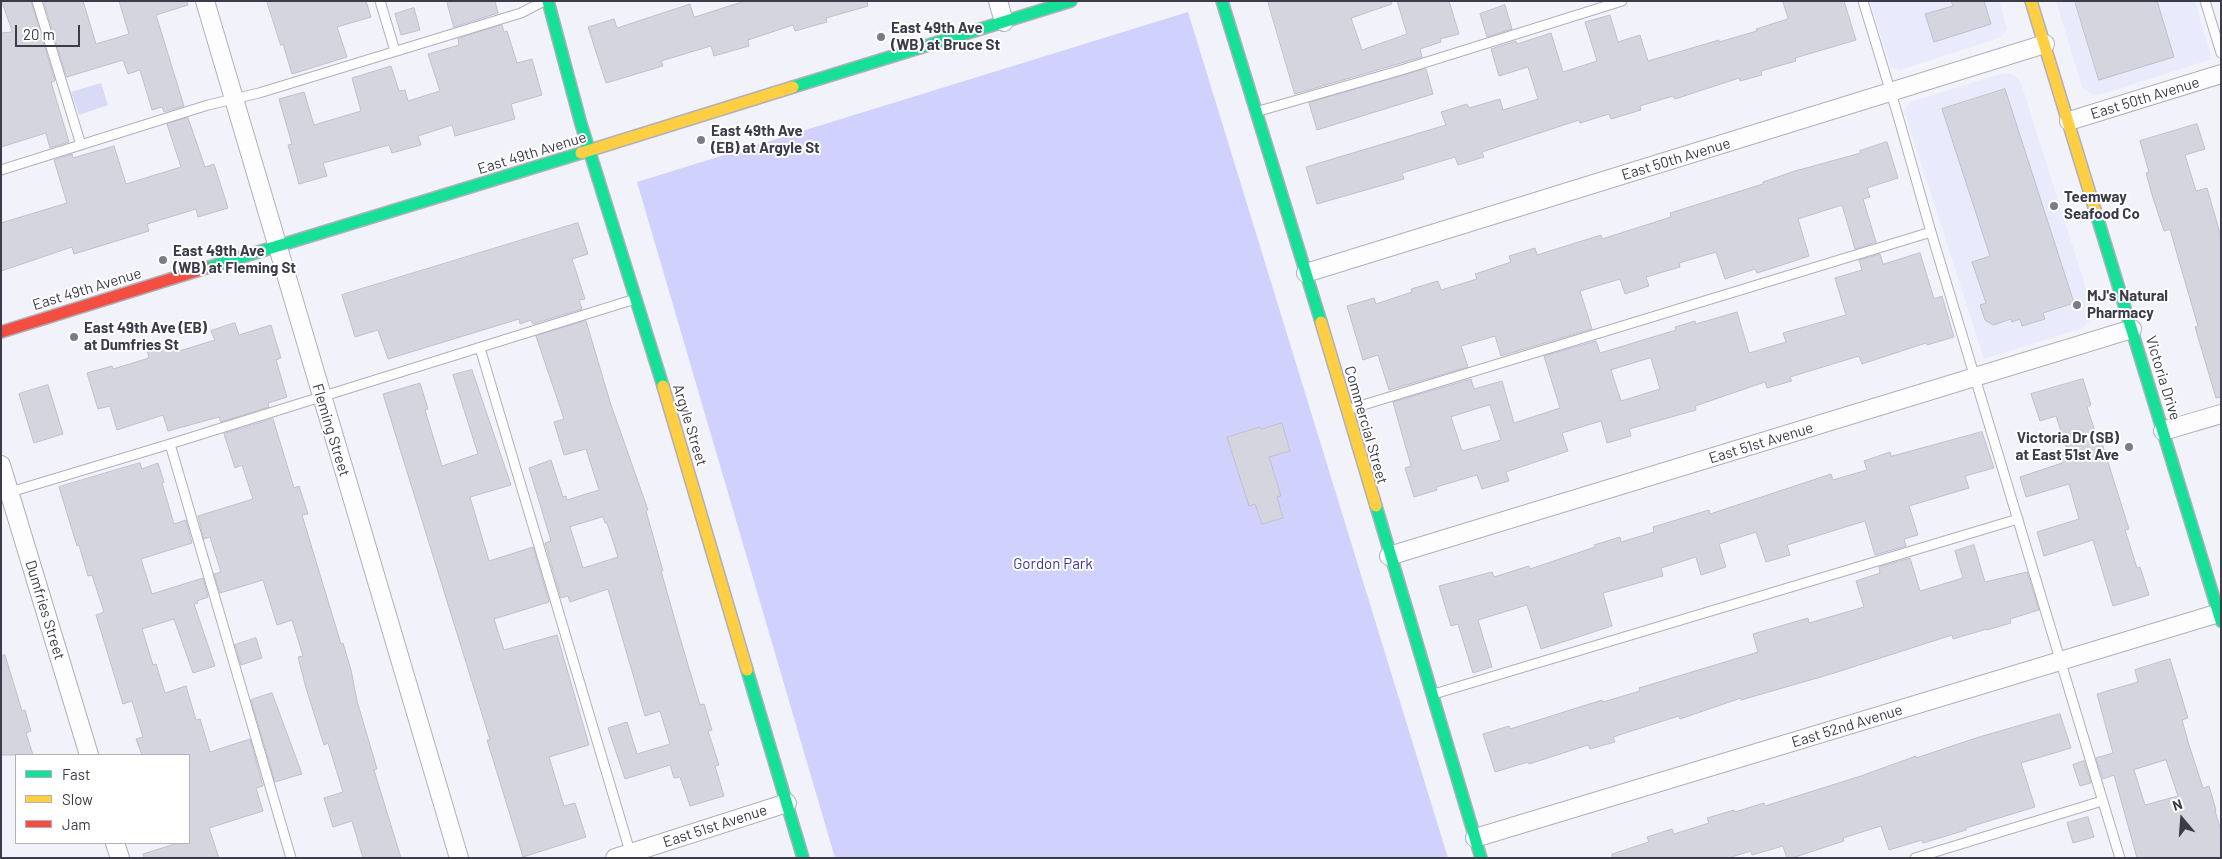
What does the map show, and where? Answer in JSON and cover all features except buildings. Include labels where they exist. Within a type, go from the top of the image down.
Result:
[{"type":"street","name":"Fleming Street","points":[[205,1],[459,858]]},
{"type":"street","name":"Argyle Street","points":[[548,1],[590,150],[637,298],[803,858]]},
{"type":"street","points":[[998,1],[1004,22]]},
{"type":"street","name":"East 49th Avenue","points":[[1,332],[1070,1]]},
{"type":"street","name":"Commercial Street","points":[[1222,1],[1481,858]]},
{"type":"street","name":"Victoria Drive","points":[[2032,1],[2220,617]]},
{"type":"street","name":"East 50th Avenue","points":[[1306,274],[2045,44]]},
{"type":"street","name":"East 50th Avenue","points":[[2069,121],[2221,74]]},
{"type":"street","name":"East 51st Avenue","points":[[1389,556],[2132,329]]},
{"type":"street","points":[[2164,431],[2221,414]]},
{"type":"street","name":"Dumfries Street","points":[[1,465],[5,493],[89,754]]},
{"type":"street","name":"East 52nd Avenue","points":[[1475,838],[2060,662],[2220,617]]},
{"type":"street","name":"East 51st Avenue","points":[[625,856],[787,803]]},
{"type":"street","points":[[115,844],[120,858]]},
{"type":"lane","points":[[37,1],[81,145]]},
{"type":"lane","points":[[380,1],[395,52]]},
{"type":"lane","points":[[1,170],[208,105],[395,52],[520,12],[544,1]]},
{"type":"lane","points":[[1257,112],[1398,71],[1622,1]]},
{"type":"lane","points":[[1863,1],[1891,92],[1930,232],[1976,378],[2120,858]]},
{"type":"lane","points":[[2205,1],[2221,53]]},
{"type":"lane","points":[[1346,410],[1930,232]]},
{"type":"lane","points":[[5,493],[170,444],[637,298]]},
{"type":"lane","points":[[480,348],[625,856]]},
{"type":"lane","points":[[170,444],[290,858]]},
{"type":"lane","points":[[1432,695],[2018,519]]},
{"type":"lane","points":[[1915,858],[2102,801]]},
{"type":"shaded area","points":[[1870,1],[1999,1],[2007,28],[2003,35],[1996,39],[1900,70],[1891,68]]},
{"type":"shaded area","points":[[2056,1],[2195,1],[2212,59],[2099,95],[2093,95],[2082,87]]},
{"type":"shaded area","points":[[2004,73],[2014,75],[2020,80],[2092,312],[2091,319],[2082,328],[1984,359],[1904,110],[1910,102]]},
{"type":"shaded area","points":[[101,83],[108,105],[79,115],[71,92]]},
{"type":"green space","name":"Gordon Park","points":[[1188,12],[1448,858],[835,858],[637,182]]},
{"type":"traffic: fast","points":[[548,1],[581,124],[663,386]]},
{"type":"traffic: fast","points":[[793,87],[1071,1]]},
{"type":"traffic: fast","points":[[1222,1],[1321,322]]},
{"type":"traffic: fast","points":[[206,268],[581,153]]},
{"type":"traffic: fast","points":[[2095,210],[2221,621]]},
{"type":"traffic: fast","points":[[1376,506],[1481,858]]},
{"type":"traffic: fast","points":[[747,670],[803,858]]},
{"type":"traffic: slow","points":[[2031,1],[2095,210]]},
{"type":"traffic: slow","points":[[581,153],[793,87]]},
{"type":"traffic: slow","points":[[1321,322],[1376,506]]},
{"type":"traffic: slow","points":[[663,386],[747,670]]},
{"type":"traffic: jam","points":[[1,332],[206,268]]},
{"type":"place","name":"East 49th Ave (WB) at Bruce St","points":[[881,37]]},
{"type":"place","name":"East 49th Ave (EB) at Argyle St","points":[[701,140]]},
{"type":"place","name":"Teemway Seafood Co","points":[[2054,206]]},
{"type":"place","name":"East 49th Ave (WB) at Fleming St","points":[[163,260]]},
{"type":"place","name":"MJ's Natural Pharmacy","points":[[2077,305]]},
{"type":"place","name":"East 49th Ave (EB) at Dumfries St","points":[[74,337]]},
{"type":"place","name":"Victoria Dr (SB) at East 51st Ave","points":[[2129,447]]}]
